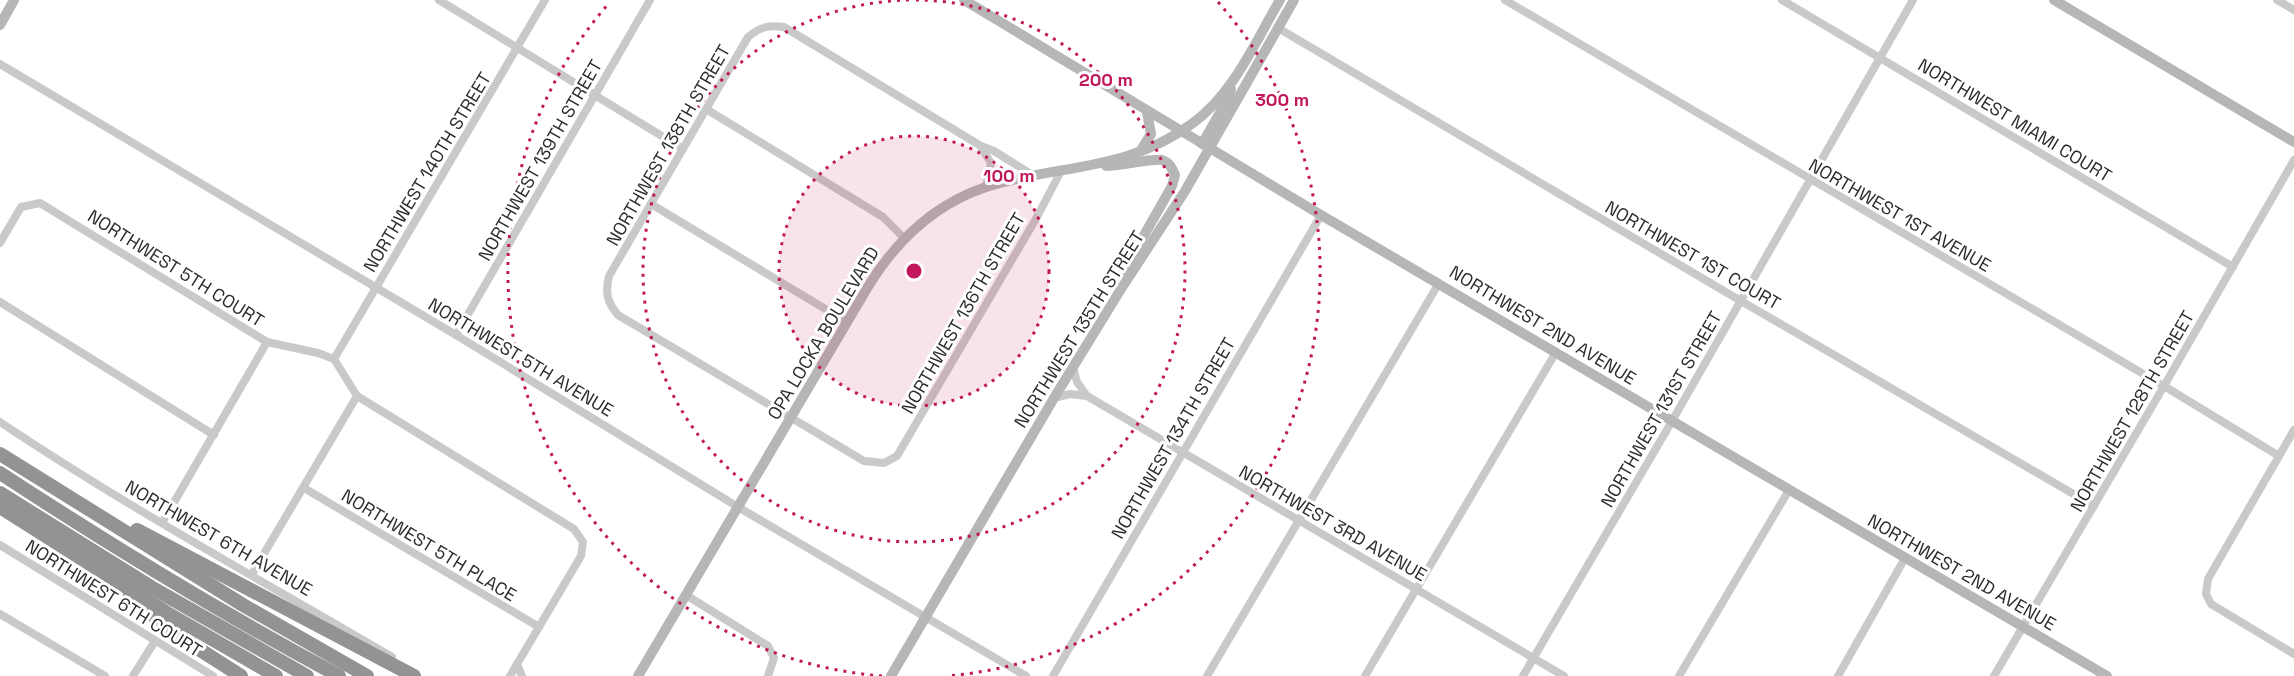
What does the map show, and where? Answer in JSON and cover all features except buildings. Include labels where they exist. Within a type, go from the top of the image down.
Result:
[{"type":"highway","points":[[0,454],[243,604],[367,676]]},
{"type":"highway","points":[[0,472],[52,507],[267,637],[339,676]]},
{"type":"highway","points":[[37,478],[414,676]]},
{"type":"highway","points":[[0,493],[151,587],[307,676]]},
{"type":"highway","points":[[0,507],[167,613],[276,676]]},
{"type":"highway","points":[[45,537],[194,646],[241,676]]},
{"type":"main road","points":[[0,25],[14,0]]},
{"type":"main road","name":"NORTHWEST 2ND AVENUE","points":[[964,0],[1146,112],[2107,676]]},
{"type":"main road","points":[[1180,132],[1205,113],[1234,78],[1280,0]]},
{"type":"main road","name":"NORTHWEST 135TH STREET","points":[[891,676],[1054,398],[1185,191],[1206,146],[1294,0]]},
{"type":"main road","points":[[2054,0],[2294,142]]},
{"type":"main road","points":[[1206,146],[1229,97],[1234,78]]},
{"type":"main road","points":[[1140,152],[1151,134],[1146,112]]},
{"type":"main road","name":"OPA LOCKA BOULEVARD","points":[[638,676],[882,264],[904,238],[942,208],[986,187],[1097,165],[1140,152],[1180,132]]},
{"type":"main road","points":[[1097,165],[1123,166],[1158,160],[1168,164],[1175,174],[1172,186],[1130,260],[1121,289]]},
{"type":"street","points":[[439,0],[683,148]]},
{"type":"street","name":"NORTHWEST 140TH STREET","points":[[334,359],[545,0]]},
{"type":"street","name":"NORTHWEST 139TH STREET","points":[[456,335],[650,0]]},
{"type":"street","name":"NORTHWEST 1ST AVENUE","points":[[1505,0],[2164,386],[2279,456]]},
{"type":"street","name":"NORTHWEST MIAMI COURT","points":[[1782,0],[2233,267]]},
{"type":"street","name":"NORTHWEST 131ST STREET","points":[[1523,676],[1913,0]]},
{"type":"street","points":[[2277,0],[2294,10]]},
{"type":"street","name":"NORTHWEST 138TH STREET","points":[[790,418],[618,315],[608,300],[605,290],[609,276],[748,38],[759,28],[769,25],[784,27],[981,146]]},
{"type":"street","name":"NORTHWEST 1ST COURT","points":[[1278,28],[2094,506]]},
{"type":"street","name":"NORTHWEST 5TH AVENUE","points":[[0,64],[456,335],[738,507],[1026,676]]},
{"type":"street","points":[[706,109],[883,217],[904,238]]},
{"type":"street","points":[[981,146],[994,151],[1035,177]]},
{"type":"street","points":[[981,146],[991,163],[986,187]]},
{"type":"street","name":"NORTHWEST 128TH STREET","points":[[1994,676],[2294,160]]},
{"type":"street","name":"NORTHWEST 136TH STREET","points":[[790,418],[864,461],[884,464],[897,456],[1037,217],[1061,171]]},
{"type":"street","name":"NORTHWEST 5TH COURT","points":[[0,243],[21,207],[40,202],[267,342],[318,353],[334,359]]},
{"type":"street","points":[[651,204],[847,322]]},
{"type":"street","name":"NORTHWEST 134TH STREET","points":[[1053,676],[1321,215]]},
{"type":"street","points":[[1207,676],[1439,283]]},
{"type":"street","points":[[0,302],[214,435]]},
{"type":"street","points":[[162,523],[267,342]]},
{"type":"street","points":[[1365,676],[1556,352]]},
{"type":"street","points":[[334,359],[357,396],[570,526],[581,536],[584,542],[581,556],[510,676]]},
{"type":"street","points":[[1073,368],[1077,382],[1087,396]]},
{"type":"street","points":[[1054,398],[1070,394],[1087,396]]},
{"type":"street","points":[[252,574],[357,396]]},
{"type":"street","name":"NORTHWEST 3RD AVENUE","points":[[1087,396],[1564,676]]},
{"type":"street","name":"NORTHWEST 6TH AVENUE","points":[[0,422],[44,452],[162,523],[424,676]]},
{"type":"street","points":[[2294,430],[2208,579],[2206,594],[2211,604],[2294,654]]},
{"type":"street","name":"NORTHWEST 5TH PLACE","points":[[304,488],[539,627]]},
{"type":"street","points":[[1679,676],[1789,490]]},
{"type":"street","name":"NORTHWEST 6TH COURT","points":[[0,545],[213,676]]},
{"type":"street","points":[[1838,676],[1905,558]]},
{"type":"street","points":[[686,595],[764,643],[772,653],[773,663],[768,676]]},
{"type":"street","points":[[0,614],[105,676]]},
{"type":"street","points":[[133,676],[155,641]]},
{"type":"street","points":[[517,664],[522,676]]}]
